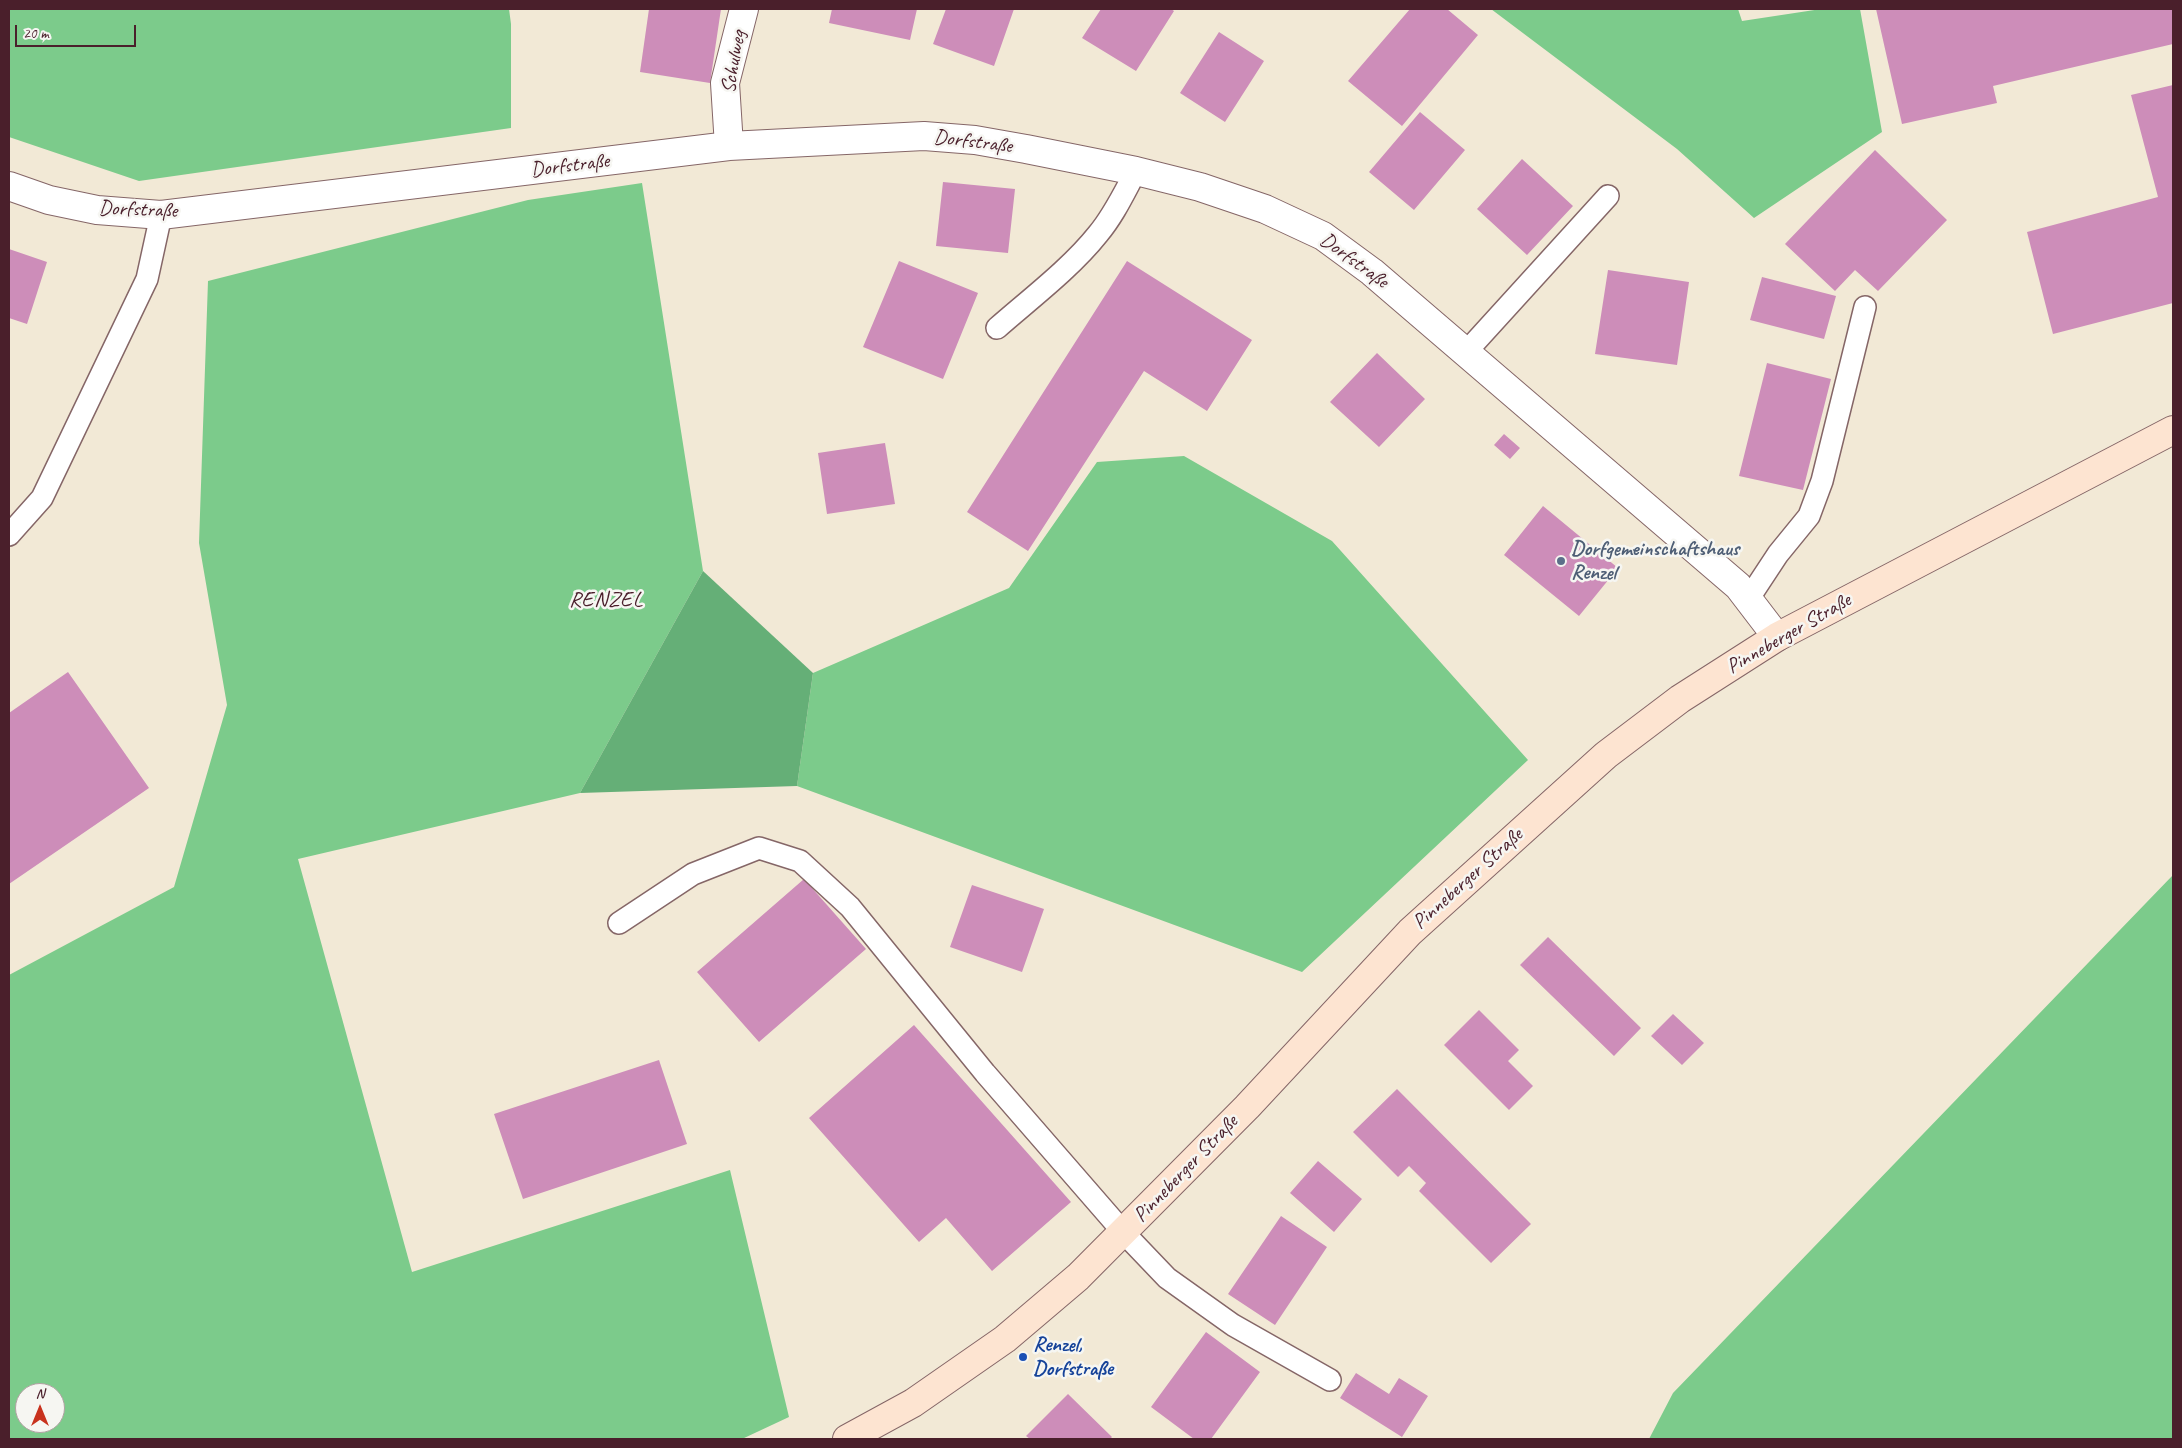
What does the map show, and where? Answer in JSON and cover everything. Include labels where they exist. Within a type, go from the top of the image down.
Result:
[{"type":"main road","name":"Pinneberger Straße","points":[[847,1439],[912,1403],[1004,1338],[1078,1277],[1247,1108],[1410,932],[1514,836],[1606,755],[1680,699],[1777,637],[2173,430]]},
{"type":"street","name":"Schulweg","points":[[728,146],[725,83],[744,9]]},
{"type":"street","name":"Dorfstraße","points":[[9,186],[49,200],[97,210],[161,215],[728,146],[866,138],[932,137],[975,140],[1136,171],[1200,187],[1266,209],[1323,236],[1372,272],[1467,351],[1738,586],[1750,598],[1777,637]]},
{"type":"lane","points":[[997,328],[1084,250],[1116,208],[1136,171]]},
{"type":"lane","points":[[1467,351],[1608,196]]},
{"type":"lane","points":[[9,535],[42,498],[147,279],[161,215]]},
{"type":"lane","points":[[1750,598],[1778,554],[1809,516],[1822,481],[1864,307]]},
{"type":"lane","points":[[619,923],[693,874],[759,848],[800,861],[850,907],[986,1073],[1124,1233],[1167,1278],[1233,1325],[1330,1380]]},
{"type":"green space","points":[[9,9],[509,9],[511,24],[511,128],[139,181],[9,137]]},
{"type":"green space","points":[[1491,9],[1738,9],[1742,21],[1821,9],[1860,9],[1882,132],[1754,218],[1677,149]]},
{"type":"green space","points":[[642,183],[703,571],[580,793],[298,859],[412,1272],[730,1170],[789,1417],[742,1439],[9,1439],[9,975],[174,887],[227,705],[199,543],[208,281],[528,200]]},
{"type":"green space","points":[[1184,456],[1332,541],[1528,760],[1302,972],[797,786],[813,673],[1009,588],[1097,462]]},
{"type":"green space","points":[[703,571],[813,673],[797,786],[580,793]]},
{"type":"green space","points":[[2173,875],[2173,1439],[1649,1439],[1673,1393]]},
{"type":"building","points":[[649,9],[721,9],[710,83],[640,72]]},
{"type":"building","points":[[832,9],[917,9],[910,40],[829,23]]},
{"type":"building","points":[[946,9],[1014,9],[994,66],[933,44]]},
{"type":"building","points":[[1101,9],[1171,9],[1174,11],[1136,71],[1082,38]]},
{"type":"building","points":[[1410,9],[1447,9],[1478,35],[1402,126],[1348,81]]},
{"type":"building","points":[[1876,9],[2173,9],[2173,44],[1993,86],[1997,103],[1902,124]]},
{"type":"building","points":[[1219,32],[1264,61],[1225,122],[1180,93]]},
{"type":"building","points":[[2173,85],[2173,303],[2053,334],[2027,232],[2158,197],[2131,95]]},
{"type":"building","points":[[1420,112],[1465,150],[1414,210],[1369,172]]},
{"type":"building","points":[[1875,150],[1947,220],[1878,291],[1855,270],[1835,291],[1785,244]]},
{"type":"building","points":[[1522,159],[1573,206],[1527,255],[1477,209]]},
{"type":"building","points":[[943,182],[1015,189],[1008,253],[936,246]]},
{"type":"building","points":[[9,249],[47,262],[27,324],[9,318]]},
{"type":"building","points":[[899,261],[978,293],[943,379],[863,347]]},
{"type":"building","points":[[1127,261],[1252,340],[1207,411],[1144,371],[1028,551],[967,512]]},
{"type":"building","points":[[1608,270],[1689,282],[1677,365],[1595,354]]},
{"type":"building","points":[[1762,277],[1836,296],[1824,339],[1750,320]]},
{"type":"building","points":[[1377,353],[1425,399],[1379,447],[1330,402]]},
{"type":"building","points":[[1767,363],[1831,379],[1803,490],[1739,476]]},
{"type":"building","points":[[1504,434],[1520,448],[1510,459],[1494,445]]},
{"type":"building","points":[[885,443],[895,504],[827,514],[818,453]]},
{"type":"building","name":"Dorfgemeinschaftshaus Renzel","points":[[1543,506],[1618,568],[1579,616],[1504,555]]},
{"type":"building","points":[[68,672],[149,788],[9,884],[9,713]]},
{"type":"building","points":[[804,879],[866,949],[759,1042],[697,972]]},
{"type":"building","points":[[972,885],[1044,909],[1022,972],[950,947]]},
{"type":"building","points":[[1548,937],[1641,1028],[1614,1056],[1520,965]]},
{"type":"building","points":[[1479,1010],[1519,1050],[1508,1061],[1533,1086],[1509,1110],[1444,1045]]},
{"type":"building","points":[[1673,1014],[1704,1043],[1682,1065],[1651,1036]]},
{"type":"building","points":[[914,1025],[1071,1202],[992,1271],[946,1218],[919,1242],[809,1118]]},
{"type":"building","points":[[659,1060],[687,1144],[523,1199],[494,1114]]},
{"type":"building","points":[[1397,1089],[1531,1224],[1491,1263],[1419,1191],[1426,1183],[1409,1166],[1398,1177],[1353,1132]]},
{"type":"building","points":[[1318,1161],[1362,1199],[1334,1232],[1290,1193]]},
{"type":"building","points":[[1281,1216],[1327,1247],[1275,1325],[1228,1294]]},
{"type":"building","points":[[1206,1332],[1260,1372],[1211,1439],[1194,1439],[1151,1407]]},
{"type":"building","points":[[1356,1373],[1389,1394],[1399,1378],[1428,1396],[1402,1437],[1340,1398]]},
{"type":"building","points":[[1068,1394],[1112,1437],[1110,1439],[1030,1439],[1026,1436]]},
{"type":"place","name":"Dorfgemeinschaftshaus Renzel","points":[[1561,561]]},
{"type":"place","name":"Renzel, Dorfstraße","points":[[1023,1357]]},
{"type":"district","name":"RENZEL","points":[[606,600]]}]
